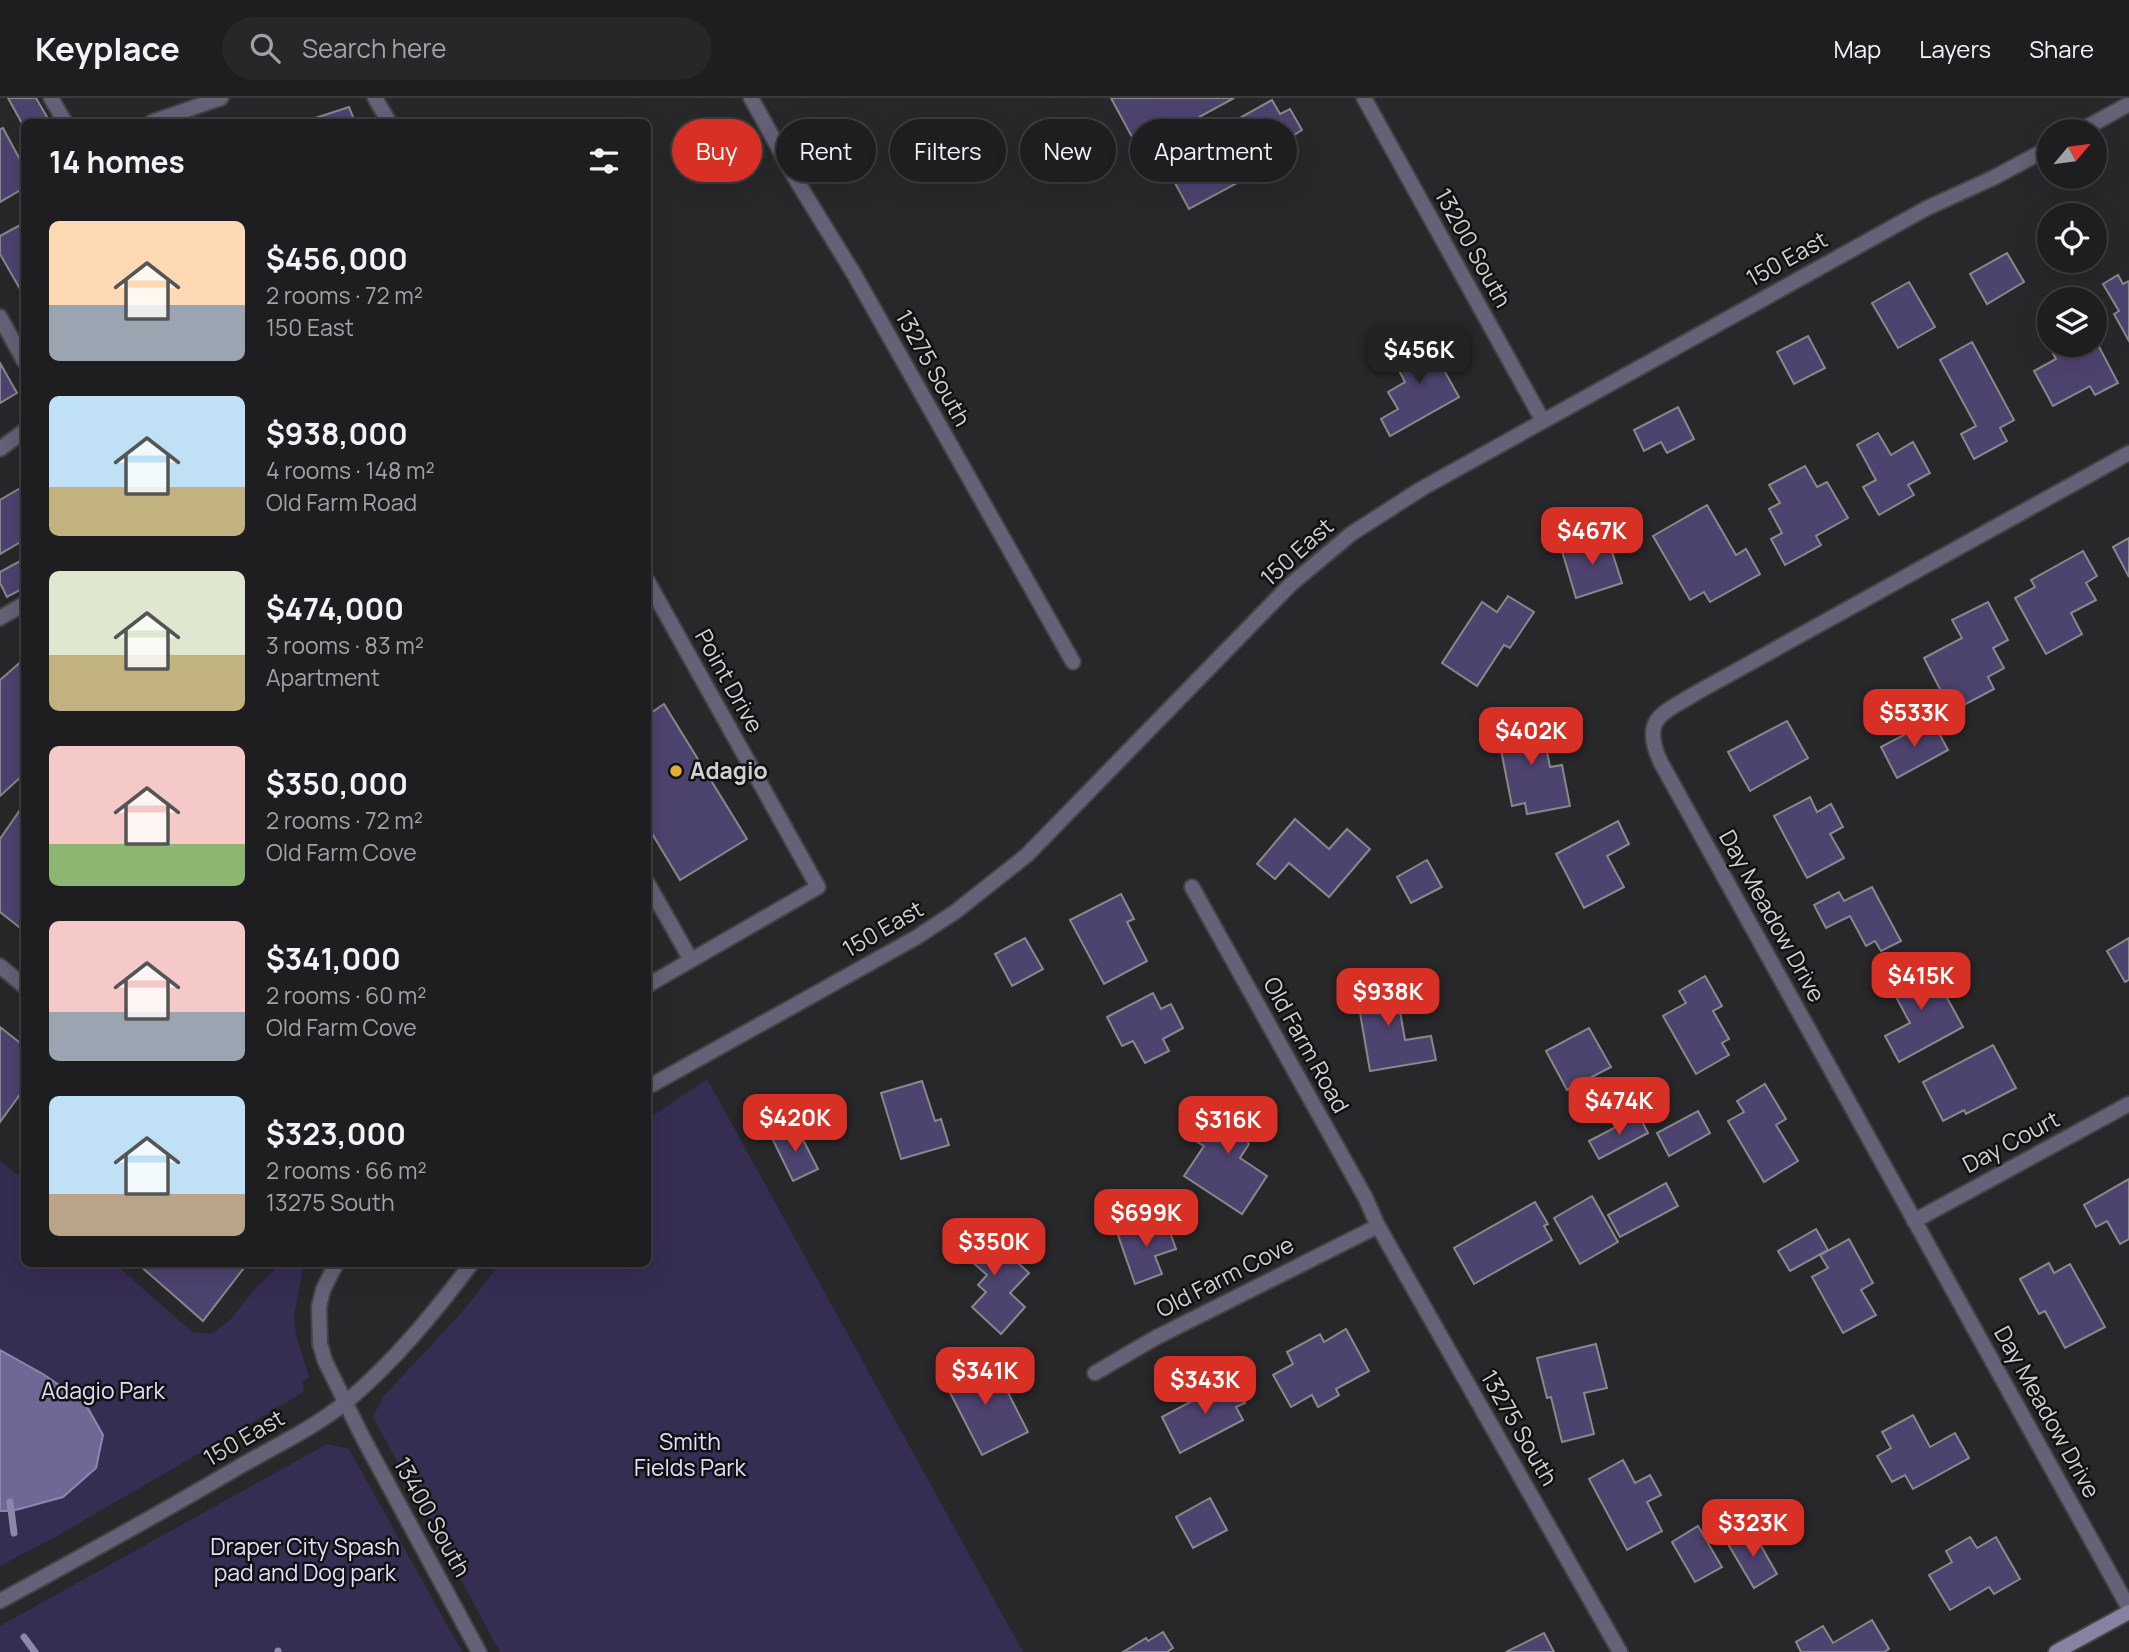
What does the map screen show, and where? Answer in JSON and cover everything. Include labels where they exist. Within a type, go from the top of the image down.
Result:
[{"type":"main road","points":[[2056,1652],[2129,1610]]},
{"type":"street","points":[[51,98],[63,119]]},
{"type":"street","points":[[161,119],[221,98]]},
{"type":"street","points":[[375,98],[387,119]]},
{"type":"street","name":"13275 South","points":[[751,98],[798,183],[854,274],[1073,662]]},
{"type":"street","name":"13200 South","points":[[1364,98],[1543,421]]},
{"type":"street","points":[[2102,119],[2129,104]]},
{"type":"street","name":"150 East","points":[[651,1085],[917,937],[955,912],[1027,855],[1281,595],[1350,534],[1543,421],[1927,208],[2037,154]]},
{"type":"street","points":[[0,317],[21,356]]},
{"type":"street","points":[[0,449],[21,433]]},
{"type":"street","name":"Day Meadow Drive","points":[[2129,453],[1657,716],[1652,726],[1651,738],[1660,761],[2129,1610]]},
{"type":"street","name":"Point Drive","points":[[651,587],[818,887],[651,983]]},
{"type":"street","points":[[0,618],[21,606]]},
{"type":"street","name":"Old Farm Road","points":[[1192,887],[1365,1197],[1378,1226]]},
{"type":"street","points":[[651,889],[691,960]]},
{"type":"street","points":[[0,966],[21,984]]},
{"type":"street","name":"Day Court","points":[[1914,1221],[2129,1104]]},
{"type":"street","name":"13275 South","points":[[1378,1226],[1620,1652]]},
{"type":"street","name":"Old Farm Cove","points":[[1095,1373],[1156,1338],[1378,1226]]},
{"type":"street","points":[[334,1267],[323,1290],[318,1326],[325,1361],[344,1403]]},
{"type":"street","name":"150 East","points":[[0,1601],[205,1487],[344,1403],[376,1375],[414,1335],[469,1267]]},
{"type":"street","name":"13400 South","points":[[344,1403],[480,1652]]},
{"type":"green space","name":"Smith Fields Park","points":[[707,1079],[1023,1652],[500,1652],[373,1417],[383,1397],[462,1312],[498,1267],[651,1267],[651,1117]]},
{"type":"green space","name":"Adagio Park","points":[[0,1161],[21,1178],[21,1267],[118,1267],[192,1332],[210,1334],[229,1321],[277,1267],[303,1267],[294,1315],[296,1335],[309,1377],[302,1382],[304,1391],[57,1536],[0,1566]]},
{"type":"green space","name":"Draper City Spash pad and Dog park","points":[[327,1444],[349,1449],[462,1652],[0,1652],[0,1626]]},
{"type":"shaded area","points":[[0,1350],[43,1374],[85,1403],[103,1435],[96,1468],[63,1497],[12,1511],[0,1511]]},
{"type":"building","points":[[8,98],[36,98],[48,119],[21,119],[21,122]]},
{"type":"building","points":[[1111,98],[1234,98],[1196,119],[1130,119],[1130,133]]},
{"type":"building","points":[[1272,100],[1280,114],[1290,109],[1296,119],[1238,119]]},
{"type":"building","points":[[349,107],[354,119],[312,119]]},
{"type":"building","points":[[3,128],[21,161],[21,190],[0,202],[0,129]]},
{"type":"building","points":[[1174,182],[1239,182],[1189,209]]},
{"type":"building","points":[[21,225],[21,291],[0,254],[0,236]]},
{"type":"building","points":[[2007,253],[2024,282],[1987,304],[1970,274]]},
{"type":"building","points":[[2118,275],[2123,284],[2129,281],[2129,341],[2114,314],[2119,311],[2103,284]]},
{"type":"building","points":[[1909,282],[1935,327],[1898,348],[1872,303]]},
{"type":"building","points":[[1421,329],[1459,397],[1390,436],[1381,419],[1398,409],[1388,392],[1405,382],[1396,365],[1413,356],[1403,339]]},
{"type":"building","points":[[1808,336],[1825,368],[1794,384],[1777,352]]},
{"type":"building","points":[[1972,342],[2014,420],[2000,428],[2007,441],[1974,459],[1961,434],[1976,426],[1940,360]]},
{"type":"building","points":[[2055,357],[2104,357],[2118,383],[2095,395],[2090,386],[2053,406],[2034,371],[2056,359]]},
{"type":"building","points":[[0,363],[17,393],[0,403]]},
{"type":"building","points":[[1678,407],[1694,439],[1667,453],[1661,442],[1644,451],[1634,430]]},
{"type":"building","points":[[1878,433],[1891,455],[1913,442],[1930,473],[1908,485],[1914,495],[1879,515],[1863,487],[1876,480],[1857,445]]},
{"type":"building","points":[[1805,466],[1817,487],[1827,482],[1848,518],[1816,536],[1821,545],[1785,565],[1771,539],[1782,533],[1769,509],[1780,503],[1769,485]]},
{"type":"building","points":[[21,488],[21,542],[0,554],[0,500]]},
{"type":"building","points":[[1707,505],[1736,555],[1746,549],[1760,574],[1710,602],[1704,592],[1690,600],[1653,536]]},
{"type":"building","points":[[1607,536],[1622,583],[1576,598],[1562,551]]},
{"type":"building","points":[[2129,538],[2129,577],[2113,547]]},
{"type":"building","points":[[2083,551],[2097,576],[2086,583],[2096,600],[2071,613],[2082,634],[2046,654],[2015,598],[2035,587],[2031,580]]},
{"type":"building","points":[[21,561],[21,590],[7,597],[0,583],[0,572]]},
{"type":"building","points":[[1508,596],[1534,612],[1510,648],[1504,645],[1477,686],[1442,663],[1482,602],[1497,612]]},
{"type":"building","points":[[1988,602],[2008,640],[1993,648],[2004,668],[1988,677],[1994,689],[1964,705],[1958,695],[1946,701],[1924,658],[1962,638],[1952,620]]},
{"type":"building","points":[[21,662],[21,777],[0,796],[0,680]]},
{"type":"building","name":"Adagio","points":[[664,704],[747,839],[680,880],[651,832],[651,713]]},
{"type":"building","points":[[1540,715],[1550,767],[1562,765],[1570,806],[1527,814],[1525,803],[1512,806],[1496,724]]},
{"type":"building","points":[[1932,720],[1948,750],[1897,778],[1881,747]]},
{"type":"building","points":[[1787,721],[1808,758],[1750,791],[1728,752]]},
{"type":"building","points":[[1810,797],[1817,812],[1831,804],[1843,827],[1830,834],[1844,858],[1807,878],[1774,816]]},
{"type":"building","points":[[21,808],[21,929],[0,912],[0,839]]},
{"type":"building","points":[[1295,819],[1329,849],[1347,829],[1370,849],[1329,897],[1289,863],[1275,879],[1257,864]]},
{"type":"building","points":[[1618,821],[1629,844],[1607,856],[1624,887],[1584,908],[1556,854]]},
{"type":"building","points":[[1427,860],[1442,887],[1411,903],[1397,877]]},
{"type":"building","points":[[1872,887],[1901,941],[1881,951],[1875,941],[1866,946],[1850,916],[1826,928],[1814,905],[1839,892],[1844,901]]},
{"type":"building","points":[[1121,894],[1134,919],[1127,922],[1147,961],[1104,984],[1070,920]]},
{"type":"building","points":[[1025,938],[1043,969],[1012,986],[995,954]]},
{"type":"building","points":[[2129,938],[2129,980],[2125,982],[2107,951]]},
{"type":"building","points":[[1927,961],[1963,1027],[1899,1062],[1885,1036],[1910,1023],[1888,982]]},
{"type":"building","points":[[1705,976],[1722,1006],[1713,1011],[1729,1039],[1722,1043],[1729,1055],[1696,1074],[1663,1016],[1686,1003],[1679,991]]},
{"type":"building","points":[[1394,977],[1405,1040],[1431,1036],[1436,1060],[1370,1071],[1355,984]]},
{"type":"building","points":[[1153,993],[1161,1009],[1171,1004],[1183,1028],[1163,1039],[1169,1051],[1145,1063],[1133,1041],[1122,1046],[1107,1017]]},
{"type":"building","points":[[0,1027],[21,1044],[21,1093],[0,1122]]},
{"type":"building","points":[[1589,1028],[1611,1067],[1567,1090],[1546,1051]]},
{"type":"building","points":[[1993,1045],[2016,1088],[1966,1114],[1964,1110],[1943,1121],[1923,1082]]},
{"type":"building","points":[[922,1081],[935,1121],[941,1119],[949,1145],[901,1159],[881,1093]]},
{"type":"building","points":[[1765,1084],[1786,1119],[1776,1125],[1798,1161],[1764,1182],[1728,1121],[1744,1112],[1737,1101]]},
{"type":"building","points":[[1251,1098],[1267,1126],[1245,1138],[1249,1144],[1240,1158],[1267,1176],[1242,1214],[1184,1176],[1204,1146],[1187,1136],[1196,1122],[1202,1126]]},
{"type":"building","points":[[1698,1111],[1710,1133],[1669,1156],[1657,1133]]},
{"type":"building","points":[[1639,1115],[1648,1133],[1599,1159],[1589,1141]]},
{"type":"building","points":[[796,1126],[818,1169],[793,1181],[772,1138]]},
{"type":"building","points":[[2129,1179],[2129,1239],[2120,1244],[2107,1221],[2096,1227],[2084,1205]]},
{"type":"building","points":[[1666,1183],[1678,1206],[1620,1237],[1608,1215]]},
{"type":"building","points":[[1592,1196],[1618,1242],[1580,1264],[1554,1218]]},
{"type":"building","points":[[1535,1202],[1548,1224],[1544,1226],[1552,1240],[1474,1284],[1454,1248]]},
{"type":"building","points":[[1165,1218],[1176,1249],[1155,1256],[1162,1274],[1135,1284],[1118,1235]]},
{"type":"building","points":[[975,1223],[1029,1273],[1010,1293],[1025,1307],[1001,1334],[972,1307],[986,1292],[978,1285],[987,1275],[954,1246]]},
{"type":"building","points":[[1816,1229],[1828,1250],[1790,1271],[1778,1251]]},
{"type":"building","points":[[1849,1239],[1873,1283],[1861,1290],[1876,1315],[1843,1333],[1812,1277],[1828,1268],[1820,1255]]},
{"type":"building","points":[[2049,1263],[2054,1273],[2070,1264],[2105,1327],[2065,1348],[2045,1311],[2039,1314],[2020,1279]]},
{"type":"building","points":[[141,1267],[245,1267],[203,1321]]},
{"type":"building","points":[[1346,1329],[1369,1371],[1336,1389],[1339,1395],[1318,1407],[1312,1395],[1291,1407],[1273,1375],[1293,1364],[1287,1352],[1320,1334],[1324,1342]]},
{"type":"building","points":[[1596,1344],[1607,1388],[1584,1393],[1594,1434],[1562,1442],[1551,1397],[1547,1398],[1537,1358]]},
{"type":"building","points":[[982,1360],[989,1373],[996,1369],[1028,1432],[982,1455],[943,1379]]},
{"type":"building","points":[[1233,1379],[1245,1403],[1236,1407],[1243,1420],[1180,1453],[1162,1417]]},
{"type":"building","points":[[1913,1415],[1930,1447],[1955,1433],[1969,1458],[1913,1489],[1905,1475],[1892,1482],[1877,1456],[1891,1448],[1882,1432]]},
{"type":"building","points":[[1623,1460],[1635,1483],[1650,1475],[1661,1495],[1647,1502],[1662,1531],[1627,1550],[1589,1479]]},
{"type":"building","points":[[1210,1498],[1227,1530],[1193,1548],[1176,1517]]},
{"type":"building","points":[[1698,1526],[1722,1567],[1695,1582],[1672,1542]]},
{"type":"building","points":[[1752,1530],[1777,1574],[1754,1588],[1728,1544]]},
{"type":"building","points":[[1970,1537],[1977,1548],[1996,1537],[2020,1579],[1994,1594],[1989,1587],[1950,1610],[1929,1575],[1952,1562],[1946,1551]]},
{"type":"building","points":[[1872,1620],[1889,1649],[1884,1652],[1801,1652],[1796,1642],[1823,1626],[1833,1643]]},
{"type":"building","points":[[1163,1632],[1173,1648],[1167,1652],[1123,1652],[1146,1638],[1148,1641]]},
{"type":"building","points":[[1544,1633],[1554,1652],[1506,1652]]},
{"type":"waterway","points":[[10,1502],[14,1533]]},
{"type":"waterway","points":[[24,1637],[35,1652]]},
{"type":"place","name":"Adagio","points":[[676,771]]}]
